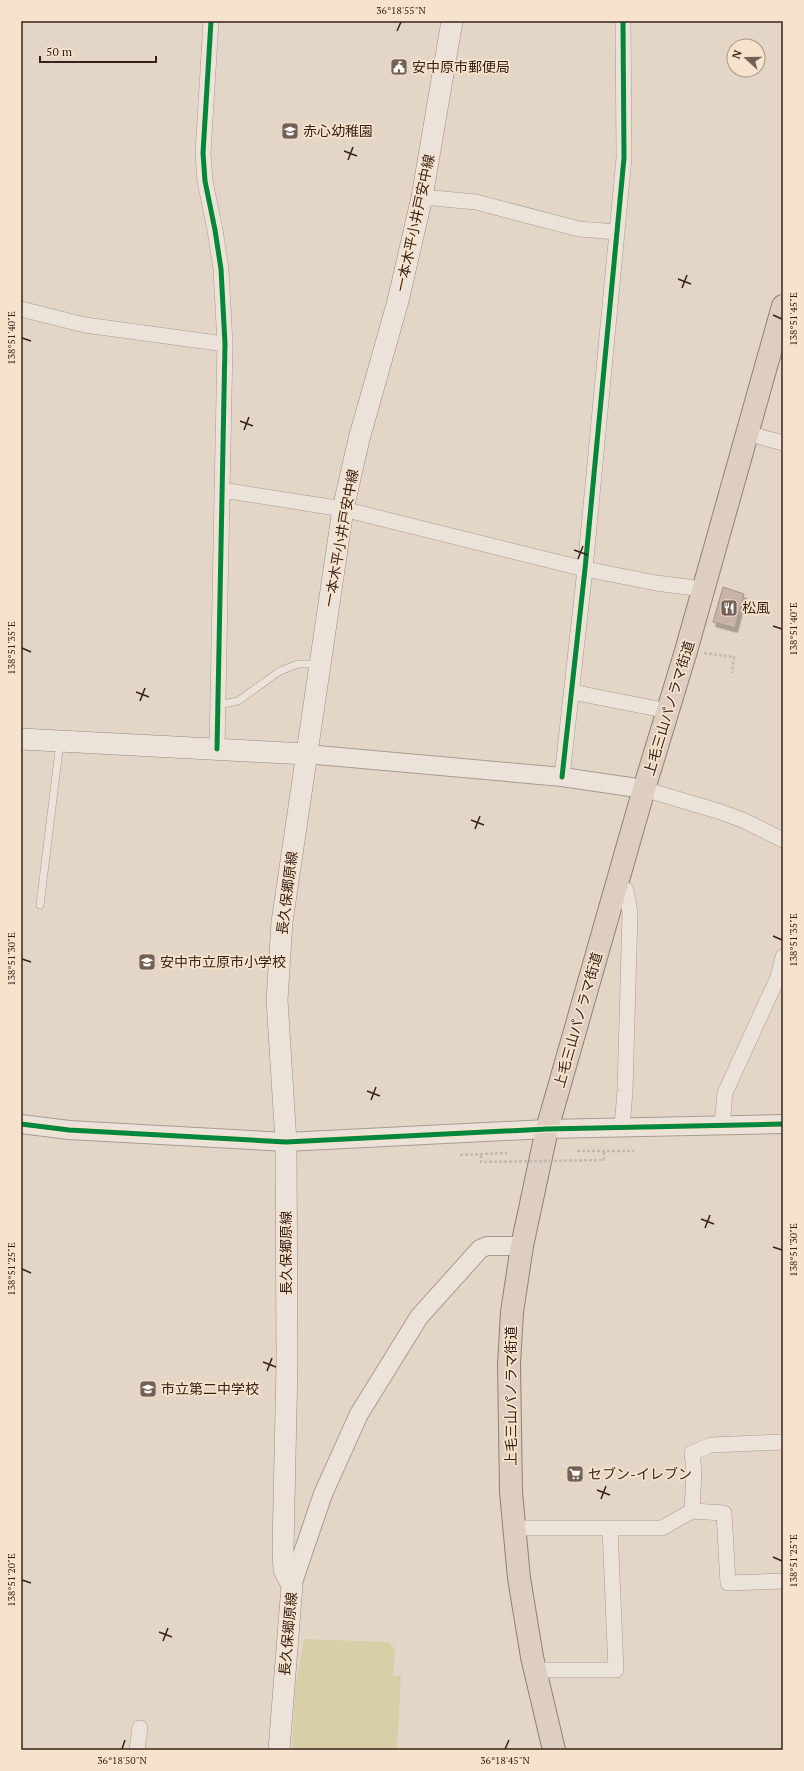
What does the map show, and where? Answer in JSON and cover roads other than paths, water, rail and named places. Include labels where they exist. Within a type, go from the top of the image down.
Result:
[{"type":"highway","name":"上毛三山パノラマ街道","points":[[554,1750],[535,1670],[519,1578],[511,1492],[509,1364],[512,1312],[522,1246],[547,1129],[644,789],[686,651],[783,306]]},
{"type":"main road","name":"一本木平小井戸安中線","points":[[306,754],[343,509],[359,439],[398,301],[422,197],[452,21]]},
{"type":"main road","points":[[21,739],[306,754]]},
{"type":"main road","name":"長久保郷原線","points":[[279,1750],[292,1585],[284,1570],[283,1549],[287,1364],[286,1142],[277,1000],[282,922],[306,754]]},
{"type":"street","points":[[211,21],[203,153],[206,188],[215,230],[221,269],[225,344],[217,749]]},
{"type":"street","points":[[562,777],[585,569],[624,158],[623,21]]},
{"type":"street","points":[[422,197],[476,202],[579,229],[617,232]]},
{"type":"street","points":[[21,309],[85,325],[225,344]]},
{"type":"street","points":[[747,432],[783,443]]},
{"type":"street","points":[[222,490],[343,509],[585,569],[656,584],[703,589]]},
{"type":"street","points":[[572,692],[668,711]]},
{"type":"street","points":[[306,754],[562,777],[644,789],[721,812],[745,821],[783,840]]},
{"type":"street","points":[[616,888],[626,890],[630,912],[626,1083],[622,1128]]},
{"type":"street","points":[[722,1125],[725,1093],[778,977],[783,957]]},
{"type":"street","points":[[21,1124],[69,1130],[286,1142],[547,1129],[783,1124]]},
{"type":"street","points":[[292,1585],[323,1494],[359,1414],[419,1317],[480,1249],[487,1246],[522,1246]]},
{"type":"street","points":[[692,1511],[694,1472],[692,1453],[711,1445],[783,1442]]},
{"type":"street","points":[[515,1528],[662,1528],[692,1511],[724,1513],[728,1582],[783,1581]]},
{"type":"street","points":[[535,1670],[616,1670],[610,1528]]},
{"type":"street","points":[[137,1750],[140,1728]]},
{"type":"lane","points":[[218,705],[238,701],[280,671],[298,664],[320,664]]},
{"type":"lane","points":[[40,905],[60,741]]},
{"type":"place","name":"安中原市郵便局","points":[[399,67]]},
{"type":"place","name":"赤心幼稚園","points":[[290,131]]},
{"type":"place","name":"松風","points":[[729,608]]},
{"type":"place","name":"安中市立原市小学校","points":[[147,962]]},
{"type":"place","name":"市立第二中学校","points":[[148,1389]]},
{"type":"place","name":"セブン-イレブン","points":[[575,1474]]}]
